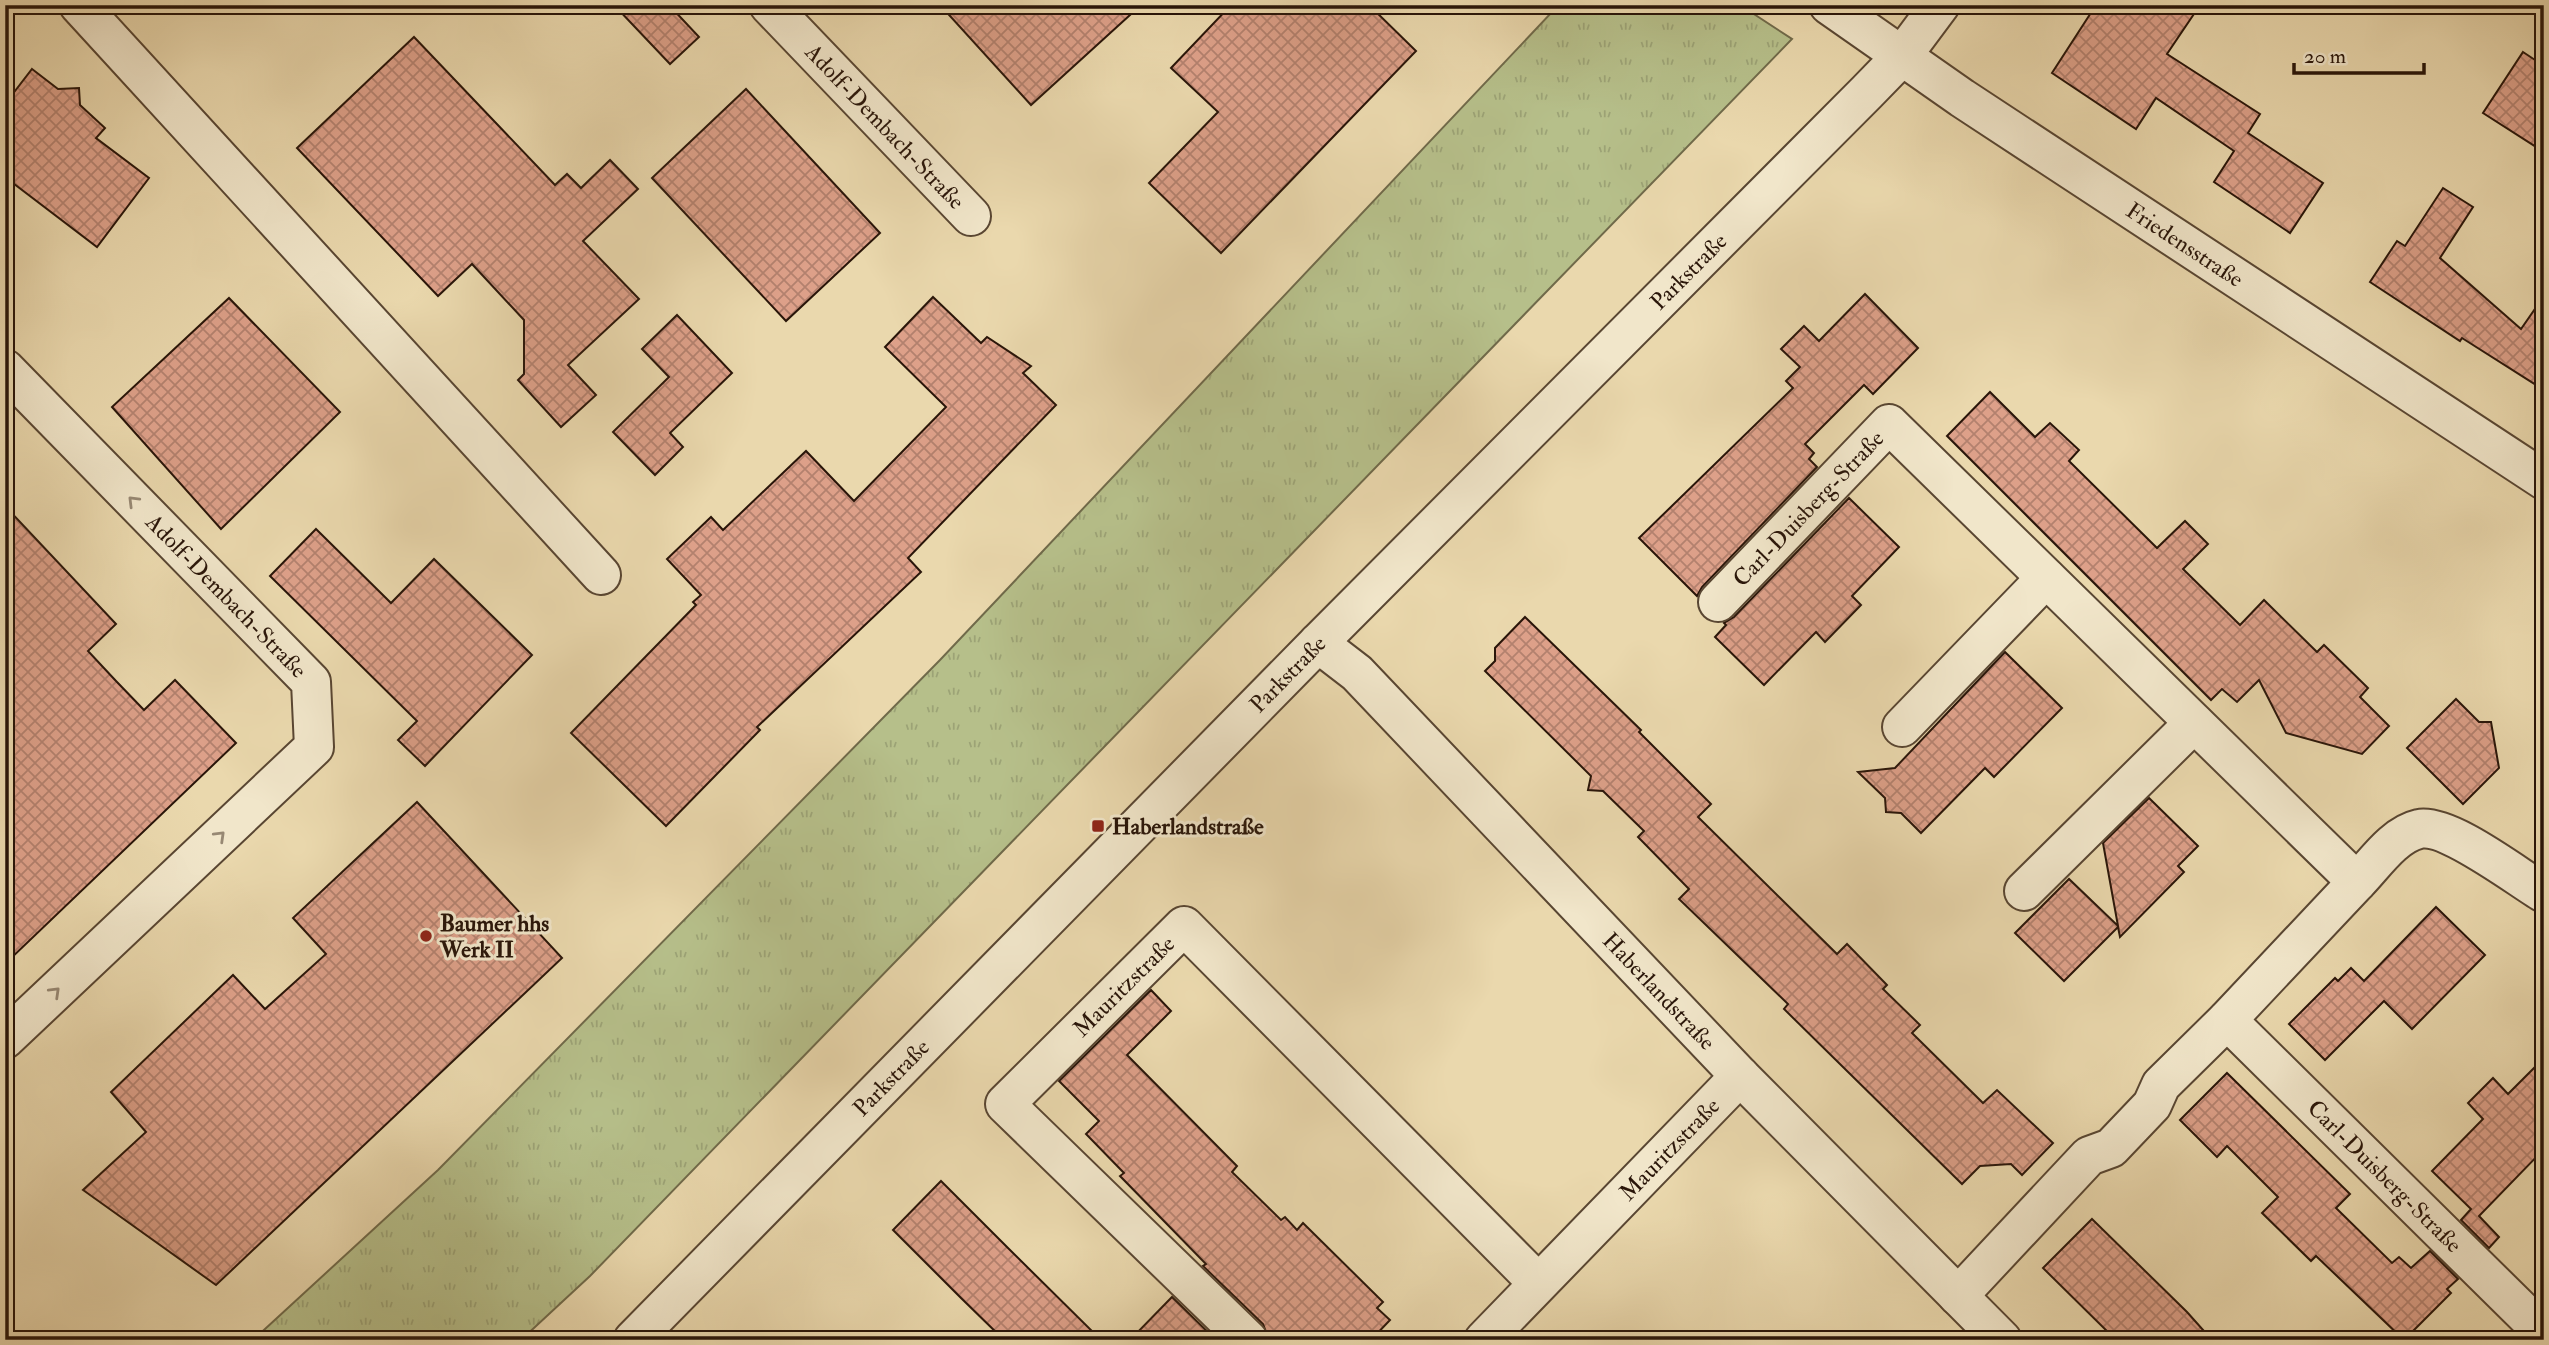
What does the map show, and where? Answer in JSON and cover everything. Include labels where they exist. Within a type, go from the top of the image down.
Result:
[{"type":"street","points":[[79,5],[601,575]]},
{"type":"street","name":"Adolf-Dembach-Straße","points":[[769,5],[971,216]]},
{"type":"street","name":"Friedensstraße","points":[[1829,5],[2544,480]]},
{"type":"street","name":"Parkstraße","points":[[633,1340],[1318,643],[1902,56],[1940,5]]},
{"type":"street","name":"Adolf-Dembach-Straße","points":[[5,369],[311,682],[314,747],[5,1040]]},
{"type":"street","name":"Carl-Duisberg-Straße","points":[[1718,601],[1889,424],[2357,882]]},
{"type":"street","points":[[1902,727],[2046,578]]},
{"type":"street","name":"Haberlandstraße","points":[[1318,643],[1357,673],[1740,1076],[2002,1340]]},
{"type":"street","points":[[2024,891],[2194,723]]},
{"type":"street","points":[[1958,1296],[2090,1156],[2111,1148],[2152,1105],[2161,1084],[2227,1020],[2397,840],[2419,829],[2442,831],[2544,893]]},
{"type":"street","name":"Mauritzstraße","points":[[1248,1340],[1005,1104],[1184,926],[1537,1282]]},
{"type":"street","name":"Carl-Duisberg-Straße","points":[[2227,1020],[2544,1333]]},
{"type":"street","name":"Mauritzstraße","points":[[1484,1340],[1537,1282],[1740,1076]]},
{"type":"green space","points":[[1545,5],[1740,5],[1792,39],[590,1276],[521,1340],[253,1340],[438,1170],[940,660],[1553,11]]},
{"type":"building","points":[[614,5],[669,5],[699,37],[670,64]]},
{"type":"building","points":[[940,5],[1141,5],[1031,105]]},
{"type":"building","points":[[1231,5],[1369,5],[1416,51],[1221,253],[1149,183],[1218,112],[1171,68]]},
{"type":"building","points":[[2096,5],[2200,5],[2167,54],[2260,114],[2248,133],[2323,183],[2290,233],[2214,182],[2234,151],[2156,98],[2136,129],[2052,73]]},
{"type":"building","points":[[414,37],[555,185],[567,174],[581,188],[610,160],[638,189],[583,241],[639,299],[568,365],[596,395],[561,427],[518,380],[524,374],[524,320],[472,264],[438,296],[297,148]]},
{"type":"building","points":[[2523,52],[2544,66],[2544,152],[2483,113]]},
{"type":"building","points":[[32,69],[58,89],[79,88],[80,105],[105,128],[96,138],[149,178],[97,247],[5,177],[5,104]]},
{"type":"building","points":[[746,89],[880,233],[786,321],[652,178]]},
{"type":"building","points":[[2443,188],[2473,207],[2440,258],[2521,329],[2544,296],[2544,390],[2462,338],[2460,341],[2370,282],[2397,241],[2405,246]]},
{"type":"building","points":[[1865,294],[1918,348],[1873,394],[1864,385],[1805,444],[1814,453],[1809,459],[1817,467],[1702,587],[1697,596],[1639,538],[1793,388],[1786,381],[1800,367],[1781,349],[1804,326],[1819,341]]},
{"type":"building","points":[[933,297],[981,343],[987,337],[1031,366],[1023,373],[1056,405],[908,558],[921,572],[757,727],[760,730],[666,826],[571,733],[696,605],[693,602],[701,595],[667,559],[711,517],[723,530],[806,451],[854,501],[946,407],[885,347]]},
{"type":"building","points":[[229,298],[340,412],[221,529],[112,407]]},
{"type":"building","points":[[677,315],[732,373],[670,433],[683,447],[655,475],[613,432],[669,377],[642,349]]},
{"type":"building","points":[[1990,392],[2035,437],[2050,423],[2079,450],[2069,461],[2157,548],[2185,521],[2208,544],[2183,569],[2240,625],[2264,600],[2317,652],[2324,645],[2368,688],[2360,697],[2389,726],[2362,754],[2286,733],[2259,680],[2237,702],[2222,689],[2211,700],[1947,436]]},
{"type":"building","points":[[1849,498],[1899,547],[1852,596],[1861,605],[1825,642],[1816,632],[1764,685],[1715,637],[1726,625],[1724,623],[1734,617]]},
{"type":"building","points":[[5,506],[116,624],[88,651],[144,710],[175,680],[236,743],[5,964]]},
{"type":"building","points":[[316,529],[391,603],[434,559],[532,655],[425,766],[398,740],[417,721],[270,576]]},
{"type":"building","points":[[1525,617],[1641,730],[1639,732],[1711,804],[1698,817],[1837,954],[1847,944],[1887,985],[1883,989],[1920,1025],[1912,1033],[1983,1103],[1997,1090],[2053,1143],[2022,1175],[2011,1164],[1980,1166],[1962,1184],[1784,1009],[1788,1004],[1679,899],[1689,889],[1638,837],[1644,831],[1603,791],[1588,790],[1591,776],[1485,671],[1495,661],[1495,648]]},
{"type":"building","points":[[2005,652],[2062,708],[1994,777],[1985,768],[1921,833],[1901,813],[1886,812],[1885,798],[1858,772],[1895,768]]},
{"type":"building","points":[[2456,699],[2479,722],[2491,722],[2499,768],[2463,804],[2407,748]]},
{"type":"building","points":[[2149,798],[2198,846],[2178,866],[2184,872],[2120,937],[2118,927],[2064,981],[2015,933],[2069,879],[2118,926],[2103,843]]},
{"type":"building","points":[[417,802],[562,958],[216,1285],[83,1190],[146,1132],[111,1092],[233,975],[265,1009],[326,954],[293,918]]},
{"type":"building","points":[[2436,907],[2485,955],[2412,1029],[2384,1001],[2325,1060],[2289,1024],[2335,978],[2338,981],[2351,968],[2364,981]]},
{"type":"building","points":[[1151,990],[1171,1011],[1127,1055],[1237,1166],[1232,1172],[1281,1220],[1285,1217],[1297,1230],[1303,1223],[1383,1302],[1377,1308],[1390,1320],[1371,1340],[1269,1340],[1263,1324],[1203,1266],[1206,1264],[1120,1176],[1124,1173],[1086,1134],[1099,1121],[1059,1081]]},
{"type":"building","points":[[2544,1058],[2544,1149],[2479,1216],[2499,1237],[2489,1248],[2461,1220],[2471,1209],[2432,1171],[2483,1119],[2468,1103],[2493,1078],[2508,1094]]},
{"type":"building","points":[[2227,1073],[2350,1194],[2336,1208],[2392,1263],[2399,1257],[2411,1268],[2430,1251],[2458,1279],[2447,1289],[2451,1293],[2404,1340],[2316,1256],[2311,1261],[2262,1213],[2278,1197],[2227,1146],[2217,1157],[2180,1120]]},
{"type":"building","points":[[941,1181],[1101,1340],[1004,1340],[961,1298],[893,1230]]},
{"type":"building","points":[[2092,1219],[2212,1340],[2116,1340],[2043,1268]]},
{"type":"building","points":[[1172,1297],[1216,1340],[1130,1340]]},
{"type":"place","name":"Haberlandstraße","points":[[1098,826]]},
{"type":"place","name":"Baumer hhs Werk II","points":[[426,936]]}]
